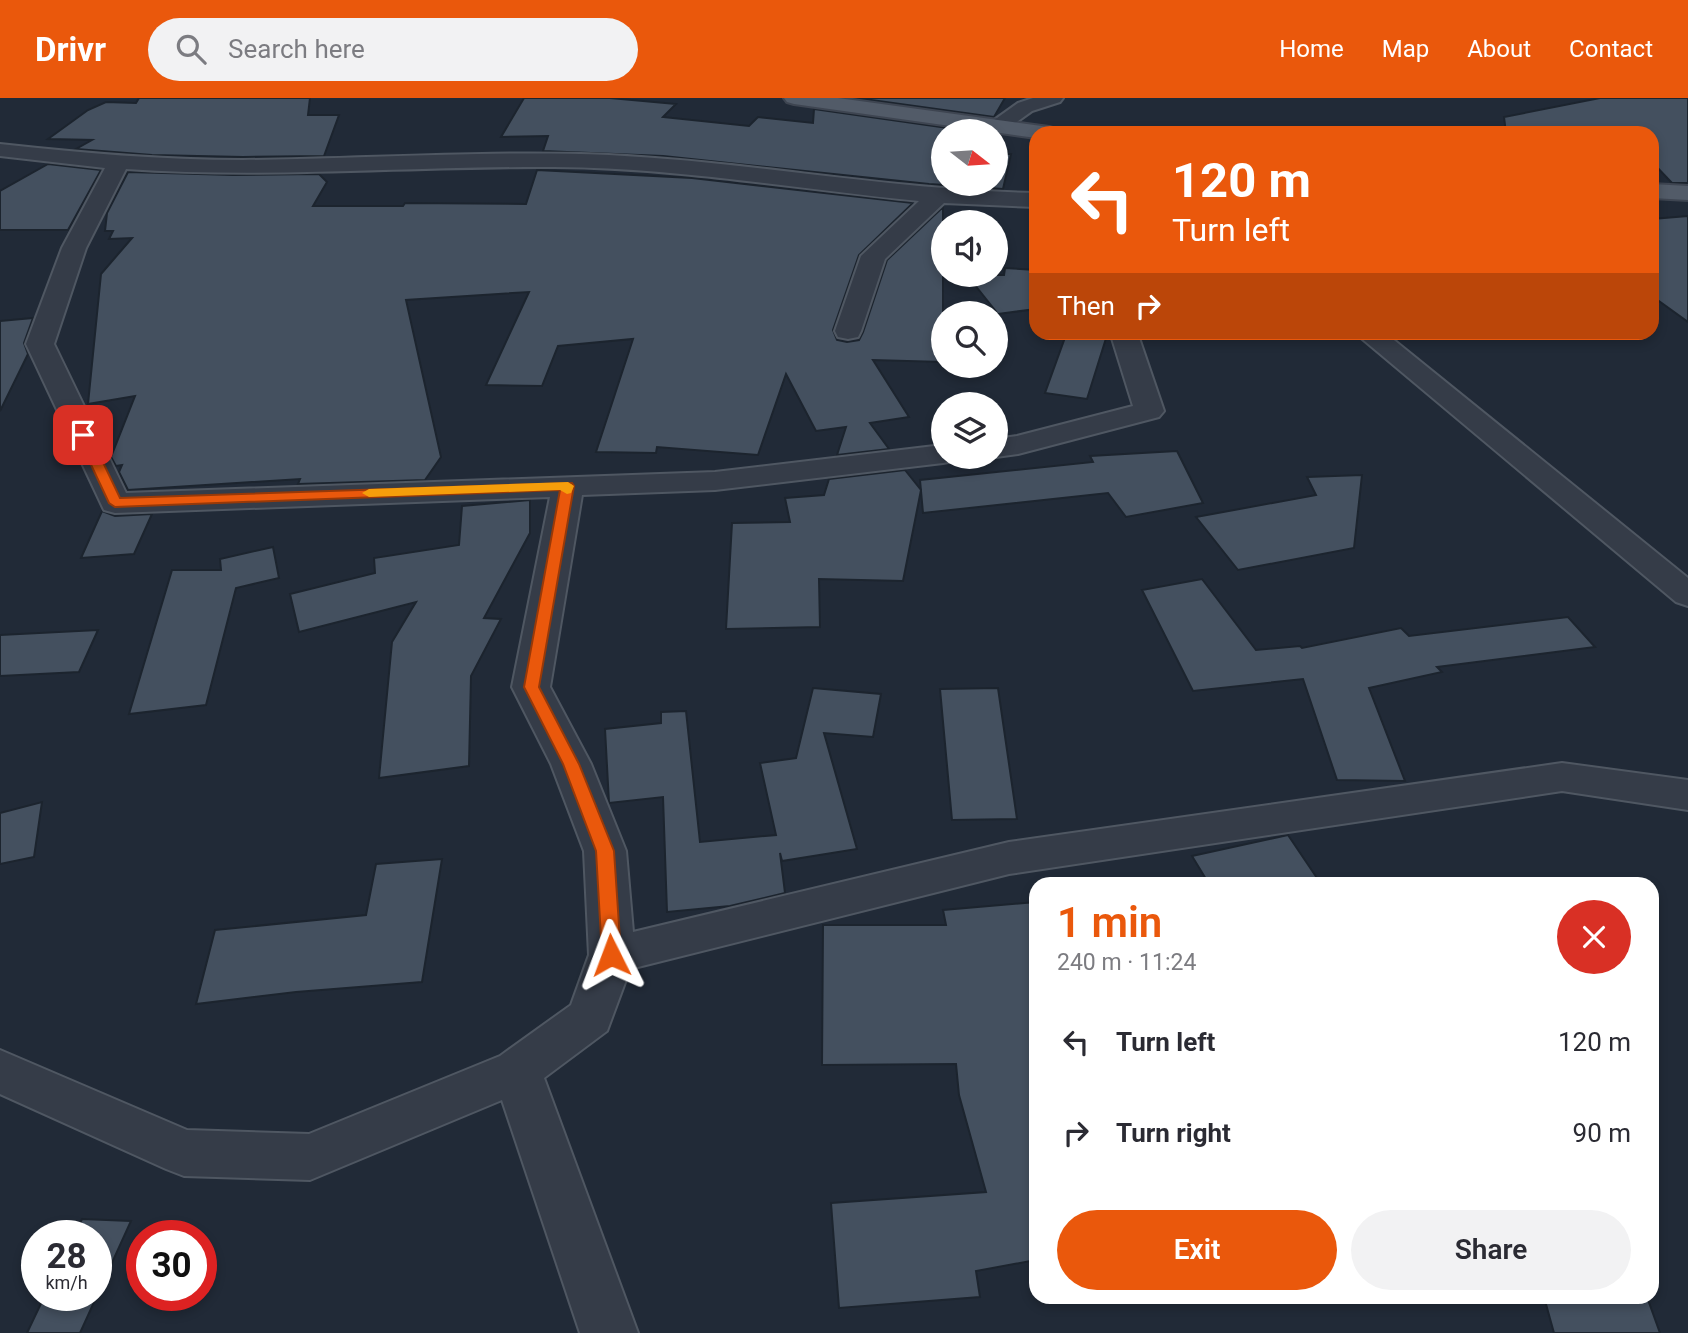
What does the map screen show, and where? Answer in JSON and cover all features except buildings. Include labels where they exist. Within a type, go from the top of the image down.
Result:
[{"type":"main road","points":[[794,98],[942,119]]},
{"type":"main road","points":[[1008,128],[1029,131]]},
{"type":"main road","points":[[1659,192],[1688,194]]},
{"type":"street","points":[[1004,119],[1018,102],[1053,98]]},
{"type":"street","points":[[0,150],[118,163],[191,166],[332,165],[490,159],[611,162],[931,194]]},
{"type":"street","points":[[118,163],[74,248],[40,344],[115,503],[715,481],[931,455]]},
{"type":"street","points":[[848,331],[873,256],[939,196]]},
{"type":"street","points":[[956,196],[1029,201]]},
{"type":"street","points":[[1008,446],[1149,411],[1126,340]]},
{"type":"street","points":[[1377,340],[1688,595]]},
{"type":"street","points":[[0,1071],[184,1153],[310,1157],[517,1071],[590,1017],[611,955],[605,851],[571,764],[531,687],[568,486]]},
{"type":"street","points":[[611,955],[1009,858],[1562,778],[1688,795]]},
{"type":"street","points":[[517,1071],[609,1333]]},
{"type":"slow traffic","points":[[369,493],[568,486],[567,490]]},
{"type":"route","points":[[83,435],[115,503],[568,486],[531,687],[571,764],[605,851],[611,955]]}]
